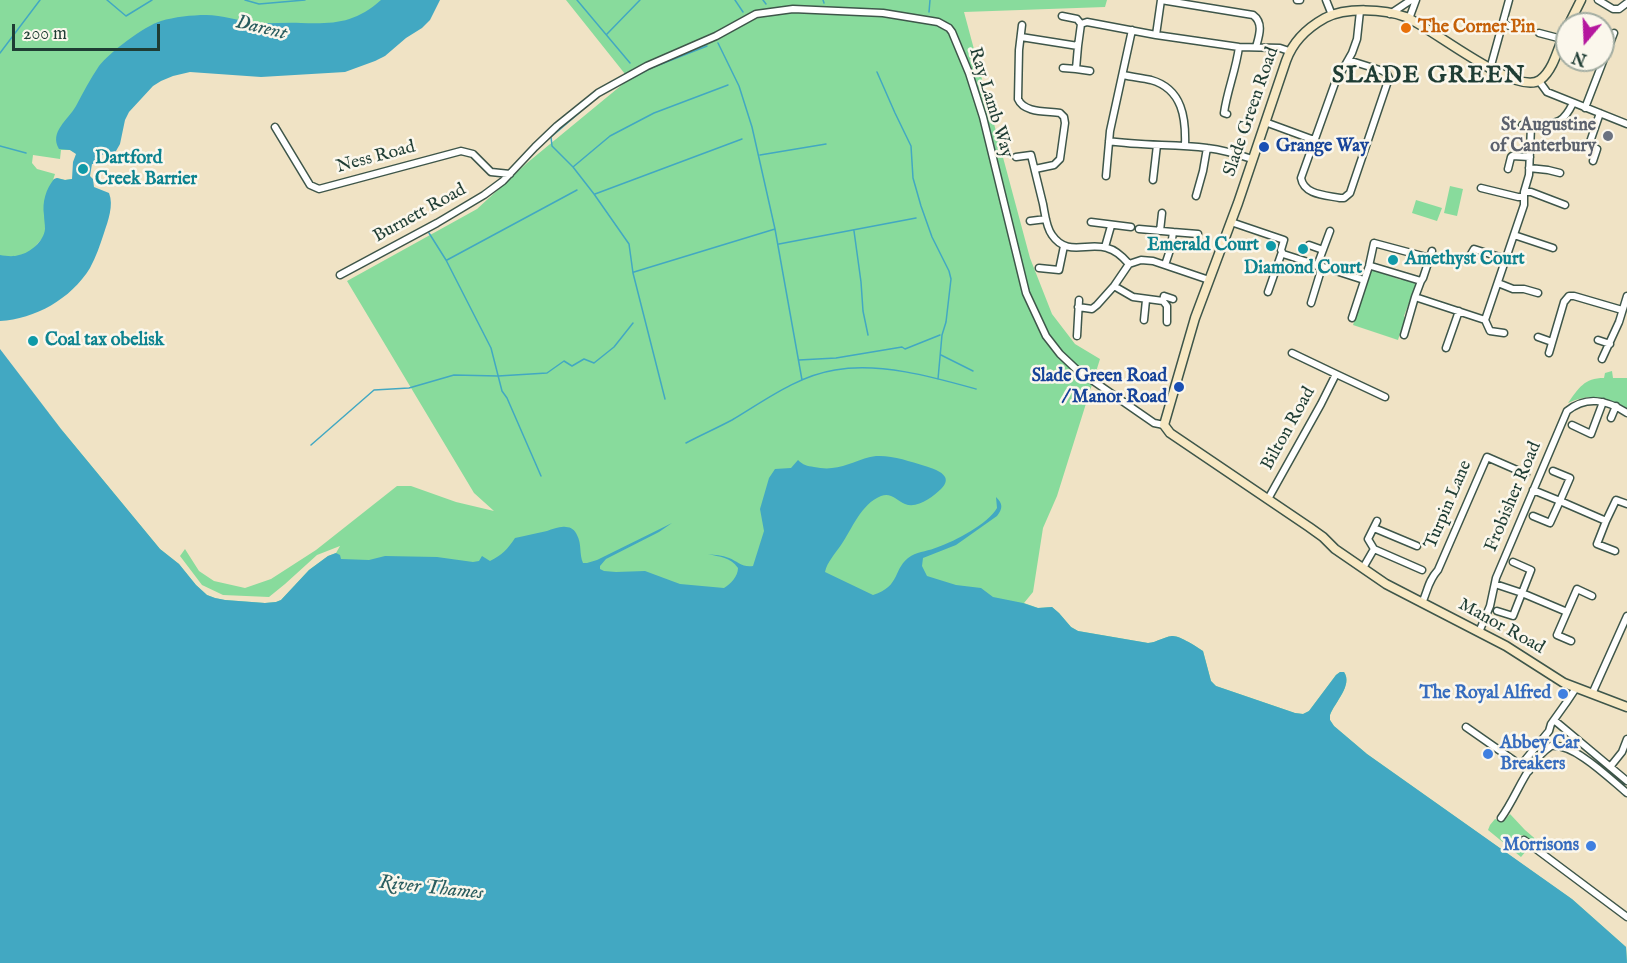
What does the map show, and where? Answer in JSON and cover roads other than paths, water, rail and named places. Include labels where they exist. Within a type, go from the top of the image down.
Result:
[{"type":"street","points":[[1156,35],[1161,0],[1253,15],[1259,22],[1256,47]]},
{"type":"street","points":[[1326,0],[1332,15]]},
{"type":"street","points":[[1390,14],[1414,0]]},
{"type":"street","points":[[1409,19],[1414,0]]},
{"type":"street","points":[[1490,69],[1509,0]]},
{"type":"street","points":[[1598,0],[1613,9],[1619,9],[1627,3]]},
{"type":"street","name":"Ray Lamb Way","points":[[598,93],[647,66],[716,36],[756,14],[793,9],[883,13],[938,22],[949,28],[969,73],[983,117],[1026,293],[1046,336],[1060,354],[1098,385]]},
{"type":"street","points":[[1348,60],[1383,71],[1389,78],[1389,83],[1348,196],[1340,198],[1310,192],[1302,183],[1301,178],[1335,83],[1357,39],[1360,11]]},
{"type":"street","name":"Slade Green Road","points":[[1209,280],[1289,51],[1308,28],[1342,12],[1390,14],[1409,19],[1490,69],[1519,81],[1531,83],[1539,81]]},
{"type":"street","points":[[1062,16],[1077,19],[1081,24],[1076,69]]},
{"type":"street","points":[[1081,24],[1087,22],[1239,47],[1280,48],[1289,51]]},
{"type":"street","points":[[1502,24],[1514,27]]},
{"type":"street","points":[[1022,25],[1018,50],[1018,99],[1020,104],[1026,108],[1060,113],[1065,123],[1060,159],[1054,165],[1035,169]]},
{"type":"street","points":[[1106,176],[1109,141],[1132,30]]},
{"type":"street","points":[[1539,33],[1555,37]]},
{"type":"street","points":[[1021,37],[1078,46]]},
{"type":"street","points":[[1224,113],[1239,47]]},
{"type":"street","points":[[1555,55],[1548,71],[1539,81],[1546,92],[1627,124]]},
{"type":"street","points":[[1063,68],[1090,70]]},
{"type":"street","points":[[1585,108],[1599,72]]},
{"type":"street","points":[[1123,75],[1161,84],[1174,95],[1184,114],[1185,146]]},
{"type":"street","name":"Burnett Road","points":[[340,275],[486,195],[557,126],[598,93]]},
{"type":"street","points":[[1522,125],[1559,122],[1567,116],[1573,103]]},
{"type":"street","points":[[1593,161],[1597,149],[1590,142],[1600,113]]},
{"type":"street","points":[[1265,122],[1314,140]]},
{"type":"street","points":[[1504,333],[1488,334],[1485,320],[1524,205],[1529,175],[1531,126]]},
{"type":"street","name":"Ness Road","points":[[275,127],[310,185],[319,189],[461,151],[473,154],[491,172],[510,174]]},
{"type":"street","points":[[1109,141],[1132,145],[1207,148],[1232,152],[1252,159]]},
{"type":"street","points":[[1153,180],[1157,145]]},
{"type":"street","points":[[1196,195],[1207,148]]},
{"type":"street","points":[[1016,157],[1031,154],[1050,233],[1056,240],[1064,246],[1074,248],[1105,247],[1114,251],[1129,264]]},
{"type":"street","points":[[1508,169],[1512,156],[1530,157]]},
{"type":"street","points":[[1529,168],[1560,173]]},
{"type":"street","points":[[1481,188],[1518,197],[1531,192],[1565,204]]},
{"type":"street","points":[[1160,231],[1162,213]]},
{"type":"street","points":[[1030,221],[1046,219]]},
{"type":"street","points":[[1091,222],[1131,227]]},
{"type":"street","points":[[1231,222],[1284,240],[1268,292]]},
{"type":"street","points":[[1105,247],[1111,226]]},
{"type":"street","points":[[1139,229],[1198,234]]},
{"type":"street","points":[[1311,303],[1323,250],[1330,231]]},
{"type":"street","points":[[1166,265],[1173,232]]},
{"type":"street","points":[[1514,235],[1552,248]]},
{"type":"street","points":[[1352,318],[1376,242],[1431,254],[1404,335]]},
{"type":"street","points":[[1309,245],[1323,250]]},
{"type":"street","points":[[1039,268],[1059,270],[1064,246]]},
{"type":"street","points":[[1455,260],[1464,262],[1474,249],[1506,259]]},
{"type":"street","points":[[1282,252],[1320,267],[1364,280]]},
{"type":"street","points":[[1077,336],[1079,303],[1092,309],[1103,300],[1129,264],[1141,260],[1153,261],[1209,280],[1187,343],[1164,425]]},
{"type":"street","points":[[1369,266],[1421,280]]},
{"type":"street","points":[[1498,284],[1538,293]]},
{"type":"street","points":[[1114,286],[1133,297],[1163,301],[1167,306],[1167,322]]},
{"type":"street","points":[[1163,301],[1164,296],[1173,299]]},
{"type":"street","points":[[1549,353],[1564,302],[1569,296],[1622,310]]},
{"type":"street","points":[[1602,359],[1619,322],[1627,296]]},
{"type":"street","points":[[1415,297],[1485,320]]},
{"type":"street","points":[[1144,320],[1146,300]]},
{"type":"street","points":[[1446,348],[1459,311]]},
{"type":"street","points":[[1619,322],[1627,324]]},
{"type":"street","points":[[1538,337],[1552,342]]},
{"type":"street","points":[[1598,340],[1610,344]]},
{"type":"street","name":"Bilton Road","points":[[1292,353],[1385,397]]},
{"type":"street","name":"Bilton Road","points":[[1268,499],[1336,374]]},
{"type":"street","name":"Manor Road","points":[[1098,385],[1154,423],[1164,425],[1170,433],[1323,537],[1335,549],[1386,584],[1506,646],[1564,683],[1627,707]]},
{"type":"street","name":"Frobisher Road","points":[[1479,632],[1490,606],[1496,578],[1567,411],[1575,404],[1584,401],[1603,402],[1627,413]]},
{"type":"street","points":[[1572,425],[1591,434],[1603,402]]},
{"type":"street","points":[[1611,418],[1616,406]]},
{"type":"street","name":"Turpin Lane","points":[[1422,603],[1429,580],[1438,570],[1487,456],[1526,474]]},
{"type":"street","points":[[1533,516],[1550,523],[1570,478],[1552,471]]},
{"type":"street","points":[[1533,490],[1606,521]]},
{"type":"street","points":[[1615,551],[1597,543],[1616,500],[1627,504]]},
{"type":"street","points":[[1417,546],[1375,525],[1368,539],[1374,549],[1422,570]]},
{"type":"street","points":[[1362,568],[1374,549]]},
{"type":"street","points":[[1497,611],[1513,616],[1531,570],[1513,562]]},
{"type":"street","points":[[1495,584],[1567,612]]},
{"type":"street","points":[[1571,641],[1557,635],[1577,589],[1592,596]]},
{"type":"street","points":[[1592,694],[1627,616]]},
{"type":"street","points":[[1525,760],[1549,730],[1576,688]]},
{"type":"street","points":[[1554,720],[1627,781]]},
{"type":"street","points":[[1466,727],[1529,771]]},
{"type":"street","points":[[1610,767],[1624,752],[1627,739]]},
{"type":"street","points":[[1501,818],[1529,771],[1544,751],[1551,746],[1562,747],[1593,765],[1627,793]]},
{"type":"street","points":[[1524,840],[1625,916],[1619,921]]},
{"type":"water","name":"Darent","points":[[381,0],[440,0],[430,20],[422,28],[385,56],[345,72],[261,77],[190,72],[173,76],[153,86],[129,112],[116,151],[111,154],[98,155],[92,164],[90,176],[94,187],[109,193],[111,203],[98,251],[90,268],[73,289],[51,305],[39,312],[0,321],[0,255],[23,254],[36,246],[42,238],[45,229],[44,201],[47,191],[54,179],[72,179],[76,154],[70,150],[59,149],[56,137],[58,132],[99,66],[119,47],[154,24],[177,17],[212,15],[261,23],[334,22],[353,18]]},
{"type":"water","name":"River Thames","points":[[0,349],[61,429],[160,549],[179,564],[207,595],[225,600],[265,603],[281,600],[309,570],[336,553],[341,559],[369,560],[385,556],[437,557],[473,562],[479,561],[482,556],[490,561],[504,552],[515,538],[564,527],[571,528],[576,533],[583,563],[587,563],[672,523],[606,559],[600,569],[616,572],[645,571],[680,584],[724,588],[734,580],[738,568],[728,560],[708,554],[724,556],[743,565],[753,566],[764,531],[760,509],[769,478],[775,469],[791,468],[798,460],[807,466],[828,468],[882,456],[933,469],[945,477],[945,483],[941,489],[929,499],[915,505],[905,504],[888,495],[874,500],[858,518],[829,561],[825,572],[873,595],[893,582],[901,566],[911,556],[953,541],[986,520],[997,508],[996,497],[1001,506],[997,516],[956,545],[923,558],[922,566],[927,576],[956,585],[981,588],[993,597],[1038,608],[1052,607],[1071,627],[1078,631],[1148,643],[1169,637],[1179,637],[1203,651],[1211,681],[1216,686],[1295,713],[1303,714],[1309,711],[1336,675],[1344,672],[1345,688],[1330,715],[1334,726],[1367,754],[1572,899],[1626,947],[1627,963],[0,963]]},
{"type":"waterway","points":[[0,53],[40,0]]},
{"type":"waterway","points":[[107,0],[126,16],[152,0]]},
{"type":"waterway","points":[[245,0],[259,4],[305,0]]},
{"type":"waterway","points":[[577,0],[630,63]]},
{"type":"waterway","points":[[607,34],[640,0]]},
{"type":"waterway","points":[[735,0],[743,12]]},
{"type":"waterway","points":[[763,0],[766,4]]},
{"type":"waterway","points":[[929,12],[930,0]]},
{"type":"waterway","points":[[718,43],[739,86],[752,127],[775,229],[802,380]]},
{"type":"waterway","points":[[665,399],[633,273],[629,244],[573,167],[552,146],[551,137],[600,95],[651,68],[707,46]]},
{"type":"waterway","points":[[877,72],[911,146],[913,178],[921,206],[951,279],[938,379]]},
{"type":"waterway","points":[[573,167],[610,136],[654,113],[728,85]]},
{"type":"waterway","points":[[595,194],[742,139]]},
{"type":"waterway","points":[[760,155],[826,144]]},
{"type":"waterway","points":[[0,146],[26,153]]},
{"type":"waterway","points":[[447,260],[577,190]]},
{"type":"waterway","points":[[779,244],[916,218]]},
{"type":"waterway","points":[[634,272],[775,229]]},
{"type":"waterway","points":[[854,231],[868,335]]},
{"type":"waterway","points":[[429,233],[446,260],[491,348],[502,391],[541,476]]},
{"type":"waterway","points":[[311,445],[374,390],[409,388],[454,375],[498,376],[547,373],[564,361],[572,366],[584,359],[594,363],[614,347],[633,323]]},
{"type":"waterway","points":[[799,360],[836,358],[902,347],[905,349],[940,335]]},
{"type":"waterway","points":[[941,355],[973,371]]},
{"type":"waterway","points":[[686,443],[732,420],[794,383],[835,370],[888,369],[976,389]]},
{"type":"place","name":"The Corner Pin","points":[[1406,28]]},
{"type":"place","name":"St Augustine of Canterbury","points":[[1608,136]]},
{"type":"place","name":"Grange Way","points":[[1264,147]]},
{"type":"place","name":"Dartford Creek Barrier","points":[[83,169]]},
{"type":"place","name":"Emerald Court","points":[[1271,246]]},
{"type":"place","name":"Diamond Court","points":[[1303,249]]},
{"type":"place","name":"Amethyst Court","points":[[1393,260]]},
{"type":"place","name":"Coal tax obelisk","points":[[33,341]]},
{"type":"place","name":"Slade Green Road / Manor Road","points":[[1179,387]]},
{"type":"place","name":"The Royal Alfred","points":[[1563,694]]},
{"type":"place","name":"Abbey Car Breakers","points":[[1488,754]]},
{"type":"place","name":"Morrisons","points":[[1591,846]]},
{"type":"district","name":"SLADE GREEN","points":[[1429,77]]}]
